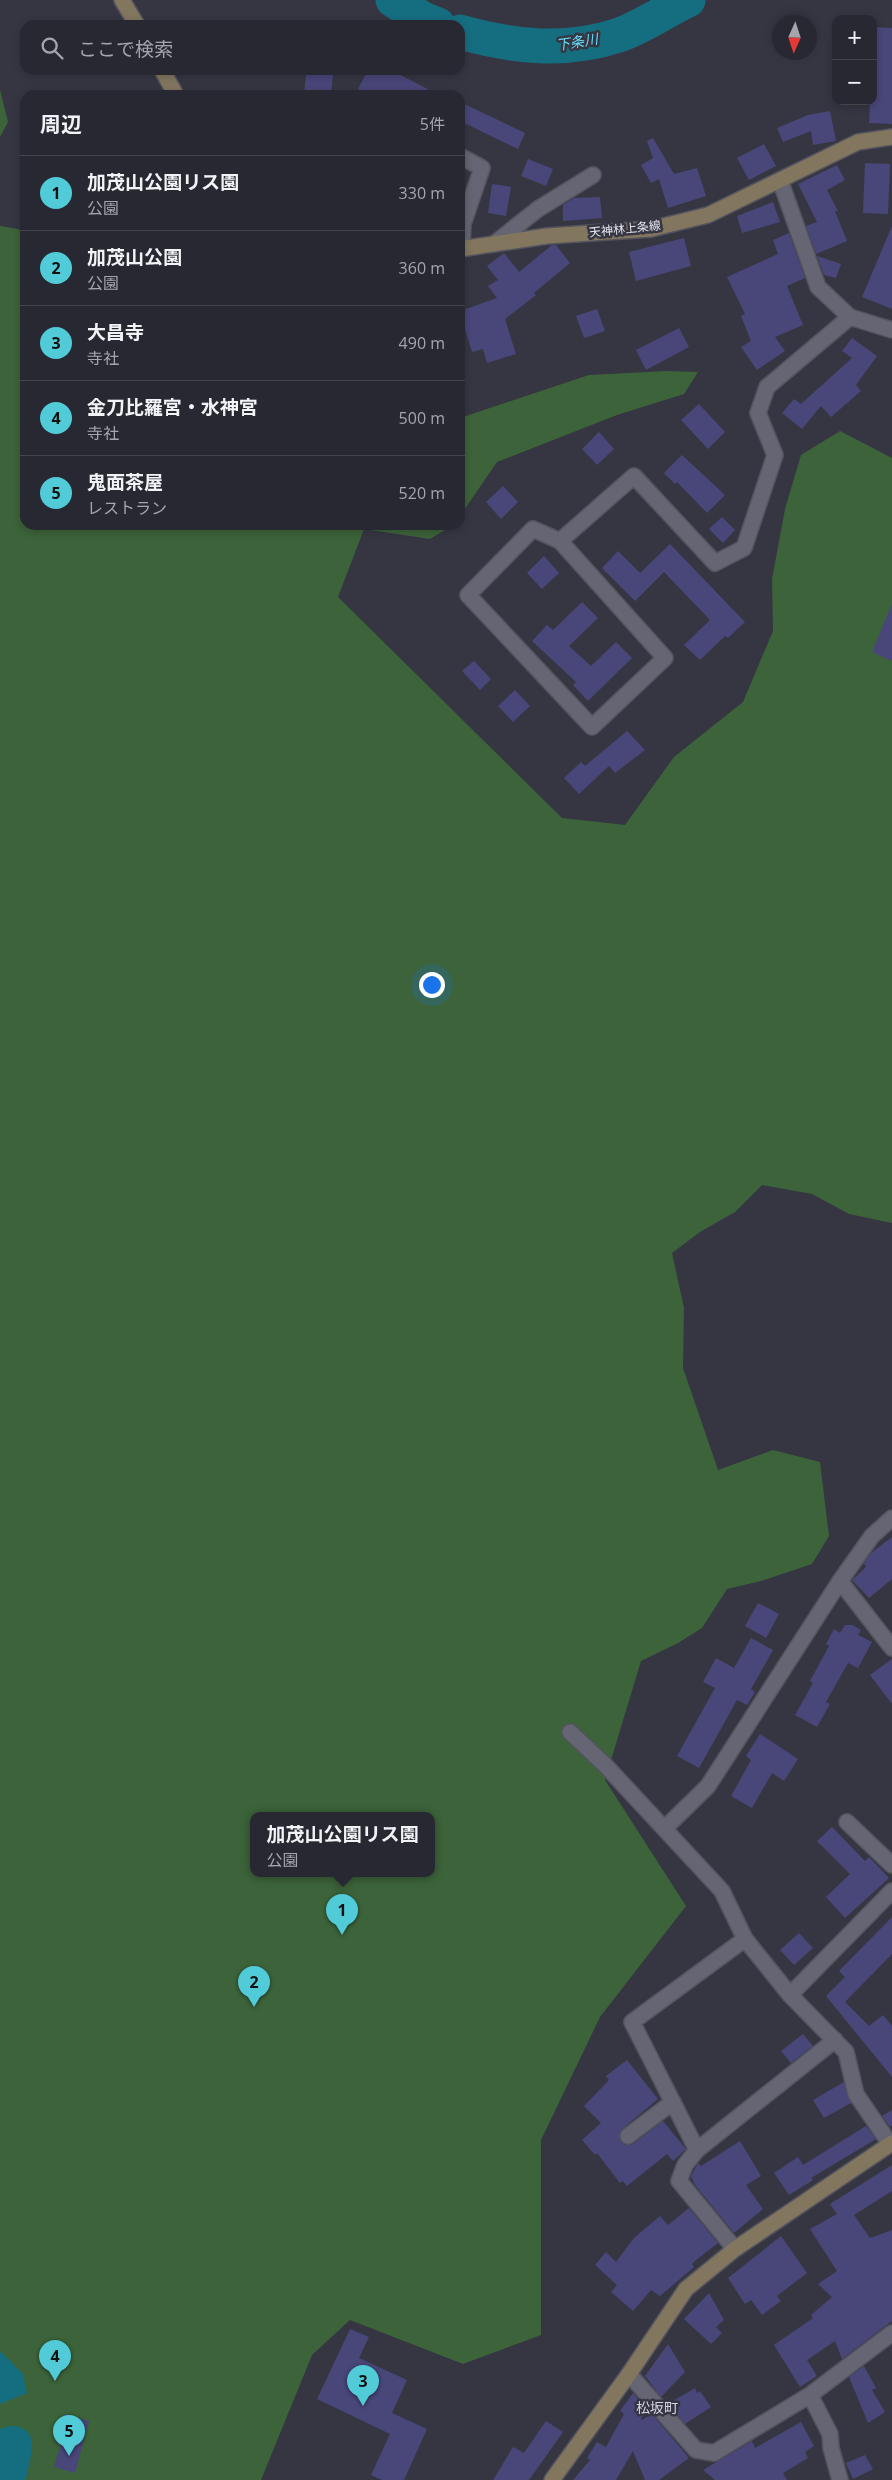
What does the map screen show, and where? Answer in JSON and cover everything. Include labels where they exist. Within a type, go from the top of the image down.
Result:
[{"type":"main road","points":[[122,0],[133,20]]},
{"type":"main road","points":[[165,75],[173,90]]},
{"type":"main road","name":"天神林上条線","points":[[465,248],[547,236],[651,229],[708,215],[858,142],[892,138]]},
{"type":"main road","points":[[552,2480],[629,2374],[686,2289],[735,2249],[891,2144]]},
{"type":"street","points":[[465,159],[482,168],[465,216]]},
{"type":"street","points":[[494,244],[538,209],[593,176]]},
{"type":"street","points":[[780,180],[818,287],[850,317],[892,330]]},
{"type":"street","points":[[560,541],[634,476],[715,562],[744,548],[775,455],[758,413],[767,387],[850,317]]},
{"type":"street","points":[[533,529],[560,541],[665,658],[592,727],[468,595],[533,529]]},
{"type":"street","points":[[665,1828],[708,1786],[840,1581],[872,1536],[892,1518]]},
{"type":"street","points":[[840,1581],[892,1648]]},
{"type":"street","points":[[570,1732],[665,1828],[722,1891],[745,1939],[790,1995],[846,2052],[856,2094],[891,2144]]},
{"type":"street","points":[[847,1822],[892,1866]]},
{"type":"street","points":[[790,1995],[892,1891]]},
{"type":"street","points":[[696,2150],[632,2022],[745,1939]]},
{"type":"street","points":[[735,2249],[679,2181],[685,2165],[696,2150],[835,2040]]},
{"type":"street","points":[[628,2136],[673,2102]]},
{"type":"street","points":[[629,2374],[696,2450],[714,2453],[810,2395],[892,2333]]},
{"type":"street","points":[[810,2395],[830,2434],[831,2448],[840,2480]]},
{"type":"green space","points":[[0,90],[8,122],[0,137]]},
{"type":"green space","points":[[0,226],[20,230],[20,530],[364,530],[338,597],[562,818],[625,825],[674,757],[743,702],[773,631],[772,579],[785,509],[801,455],[840,431],[892,458],[892,1223],[849,1214],[812,1194],[762,1185],[735,1212],[700,1232],[672,1253],[684,1308],[683,1368],[718,1470],[773,1450],[820,1462],[829,1536],[812,1564],[761,1581],[727,1589],[702,1628],[678,1643],[641,1661],[605,1780],[686,1906],[600,2017],[541,2140],[541,2335],[463,2364],[350,2320],[312,2355],[261,2480],[0,2480]]},
{"type":"green space","points":[[668,371],[698,372],[684,394],[617,415],[497,462],[465,509],[465,416],[589,375]]},
{"type":"green space","points":[[371,530],[445,530],[430,539]]},
{"type":"water","points":[[0,2351],[23,2374],[27,2393],[0,2404]]},
{"type":"water","points":[[10,2426],[20,2427],[27,2431],[31,2437],[32,2445],[26,2480],[0,2480],[0,2429]]},
{"type":"building","points":[[877,27],[892,28],[892,124],[869,123],[870,105],[877,105]]},
{"type":"building","points":[[306,75],[333,75],[332,90],[304,90]]},
{"type":"building","points":[[365,75],[401,75],[429,90],[360,90],[358,89]]},
{"type":"building","points":[[465,104],[525,133],[518,149],[465,123]]},
{"type":"building","points":[[830,111],[836,141],[813,145],[811,131],[783,142],[777,128],[808,115]]},
{"type":"building","points":[[653,138],[674,174],[697,168],[706,196],[668,208],[659,179],[651,183],[641,165],[653,158],[647,141]]},
{"type":"building","points":[[764,144],[776,166],[749,180],[737,158]]},
{"type":"building","points":[[528,159],[553,169],[546,186],[521,176]]},
{"type":"building","points":[[865,163],[890,164],[888,214],[863,213]]},
{"type":"building","points":[[837,165],[845,180],[827,190],[838,211],[835,211],[847,241],[816,254],[806,226],[817,222],[798,184]]},
{"type":"building","points":[[492,184],[511,187],[506,216],[488,213]]},
{"type":"building","points":[[600,197],[602,218],[563,221],[563,205],[574,198]]},
{"type":"building","points":[[773,202],[780,222],[742,233],[737,216]]},
{"type":"building","points":[[892,226],[892,309],[862,297]]},
{"type":"building","points":[[789,233],[805,278],[787,286],[803,325],[775,337],[785,351],[757,370],[741,347],[751,341],[741,316],[745,314],[727,277],[778,254],[773,240]]},
{"type":"building","points":[[684,238],[691,266],[636,281],[629,252]]},
{"type":"building","points":[[552,245],[556,245],[570,263],[534,293],[536,295],[505,319],[516,354],[487,363],[483,349],[472,352],[465,329],[465,309],[497,298],[488,286],[498,280],[487,266],[504,253],[519,272]]},
{"type":"building","points":[[817,256],[841,264],[836,278],[824,275]]},
{"type":"building","points":[[597,309],[605,331],[584,338],[576,316]]},
{"type":"building","points":[[679,328],[689,347],[646,370],[636,350]]},
{"type":"building","points":[[852,338],[877,356],[856,385],[861,391],[831,417],[821,406],[802,429],[782,413],[794,399],[801,404],[852,358],[842,351]]},
{"type":"building","points":[[699,404],[725,432],[708,449],[681,420]]},
{"type":"building","points":[[599,432],[614,449],[597,465],[582,449]]},
{"type":"building","points":[[682,455],[725,495],[707,513],[677,482],[675,484],[664,473]]},
{"type":"building","points":[[503,486],[518,502],[501,519],[486,502]]},
{"type":"building","points":[[722,517],[735,530],[723,543],[709,529]]},
{"type":"building","points":[[670,544],[745,622],[728,638],[725,636],[700,660],[684,645],[710,620],[664,572],[635,601],[602,568],[618,551],[640,573]]},
{"type":"building","points":[[544,556],[559,573],[542,589],[527,573]]},
{"type":"building","points":[[582,602],[598,618],[569,646],[591,666],[616,642],[632,658],[588,701],[573,685],[576,682],[532,641],[547,625],[553,630]]},
{"type":"building","points":[[892,604],[892,661],[872,652]]},
{"type":"building","points":[[474,661],[491,679],[480,690],[462,671]]},
{"type":"building","points":[[515,690],[530,706],[513,722],[498,706]]},
{"type":"building","points":[[627,731],[645,750],[615,773],[609,766],[579,794],[564,778],[581,762],[585,766]]},
{"type":"building","points":[[892,1537],[892,1579],[869,1598],[852,1580],[866,1567],[864,1564],[870,1554]]},
{"type":"building","points":[[758,1603],[779,1614],[766,1638],[745,1626]]},
{"type":"building","points":[[845,1625],[852,1625],[861,1630],[858,1635],[872,1642],[858,1668],[848,1663],[826,1702],[830,1704],[817,1727],[795,1715],[813,1683],[810,1681],[829,1646],[826,1644],[834,1629],[840,1633]]},
{"type":"building","points":[[751,1638],[773,1650],[751,1689],[755,1692],[747,1705],[737,1700],[699,1768],[677,1756],[715,1688],[703,1682],[716,1658],[734,1668]]},
{"type":"building","points":[[892,1659],[892,1704],[870,1675]]},
{"type":"building","points":[[760,1734],[798,1759],[784,1781],[772,1773],[752,1808],[731,1796],[751,1760],[746,1756]]},
{"type":"building","points":[[832,1827],[865,1861],[869,1857],[889,1878],[845,1918],[826,1897],[850,1874],[817,1841]]},
{"type":"building","points":[[892,1917],[892,1954],[845,2002],[869,2026],[883,2015],[892,2026],[892,2077],[826,1996],[845,1977],[839,1971]]},
{"type":"building","points":[[799,1933],[813,1948],[794,1965],[780,1950]]},
{"type":"building","points":[[803,2034],[813,2046],[791,2063],[781,2051]]},
{"type":"building","points":[[627,2060],[658,2099],[622,2129],[619,2137],[620,2141],[625,2145],[633,2144],[663,2121],[686,2149],[673,2161],[667,2154],[627,2186],[623,2181],[620,2183],[597,2153],[595,2155],[582,2140],[601,2123],[584,2106],[609,2080],[606,2076]]},
{"type":"building","points":[[844,2082],[851,2103],[824,2118],[813,2100]]},
{"type":"building","points":[[892,2110],[892,2125],[890,2127],[882,2116]]},
{"type":"building","points":[[866,2126],[876,2139],[811,2178],[813,2180],[789,2195],[774,2173],[798,2157],[803,2165]]},
{"type":"building","points":[[740,2141],[761,2176],[746,2185],[763,2209],[734,2233],[695,2185],[691,2176],[698,2163],[701,2166]]},
{"type":"building","points":[[892,2165],[892,2191],[854,2215],[870,2238],[892,2230],[892,2321],[842,2359],[835,2341],[807,2360],[817,2376],[800,2387],[774,2345],[813,2318],[811,2315],[832,2297],[818,2284],[837,2271],[810,2229],[837,2214],[830,2204]]},
{"type":"building","points":[[689,2208],[718,2243],[696,2260],[692,2264],[694,2267],[660,2296],[651,2290],[633,2311],[611,2292],[617,2285],[595,2265],[606,2252],[616,2262],[634,2238],[660,2216],[668,2225]]},
{"type":"building","points":[[781,2236],[807,2273],[777,2296],[781,2301],[762,2315],[751,2300],[745,2304],[728,2278]]},
{"type":"building","points":[[709,2293],[724,2320],[716,2327],[722,2333],[711,2344],[684,2319]]},
{"type":"building","points":[[350,2329],[369,2337],[359,2358],[407,2380],[392,2413],[427,2429],[404,2480],[382,2480],[371,2475],[390,2434],[317,2399]]},
{"type":"building","points":[[668,2344],[685,2372],[661,2397],[645,2376]]},
{"type":"building","points":[[864,2366],[876,2388],[872,2390],[885,2412],[868,2423],[849,2377]]},
{"type":"building","points":[[695,2388],[697,2393],[700,2391],[711,2407],[685,2424],[668,2404]]},
{"type":"building","points":[[633,2393],[648,2410],[641,2418],[642,2420],[652,2414],[689,2458],[659,2480],[645,2480],[633,2451],[616,2480],[573,2480],[590,2460],[587,2458],[597,2442],[606,2447],[624,2414],[620,2411]]},
{"type":"building","points":[[64,2414],[89,2421],[75,2473],[54,2467],[61,2444],[56,2443]]},
{"type":"building","points":[[546,2421],[563,2432],[529,2480],[493,2480],[513,2447],[524,2453]]},
{"type":"building","points":[[801,2422],[814,2446],[805,2452],[808,2458],[783,2473],[787,2480],[715,2480],[703,2470],[752,2441],[755,2448]]},
{"type":"building","points":[[865,2455],[873,2469],[853,2479],[846,2463]]},
{"type":"waterway","name":"下条川","points":[[393,0],[426,20]]},
{"type":"waterway","name":"下条川","points":[[465,33],[500,41],[540,46],[579,44],[599,41],[628,32],[688,0]]},
{"type":"place","name":"加茂山公園リス園","points":[[342,1935]]},
{"type":"place","name":"加茂山公園","points":[[254,2007]]},
{"type":"place","name":"金刀比羅宮・水神宮","points":[[55,2381]]},
{"type":"place","name":"大昌寺","points":[[363,2406]]},
{"type":"place","name":"鬼面茶屋","points":[[69,2456]]},
{"type":"district","name":"松坂町","points":[[657,2408]]}]
